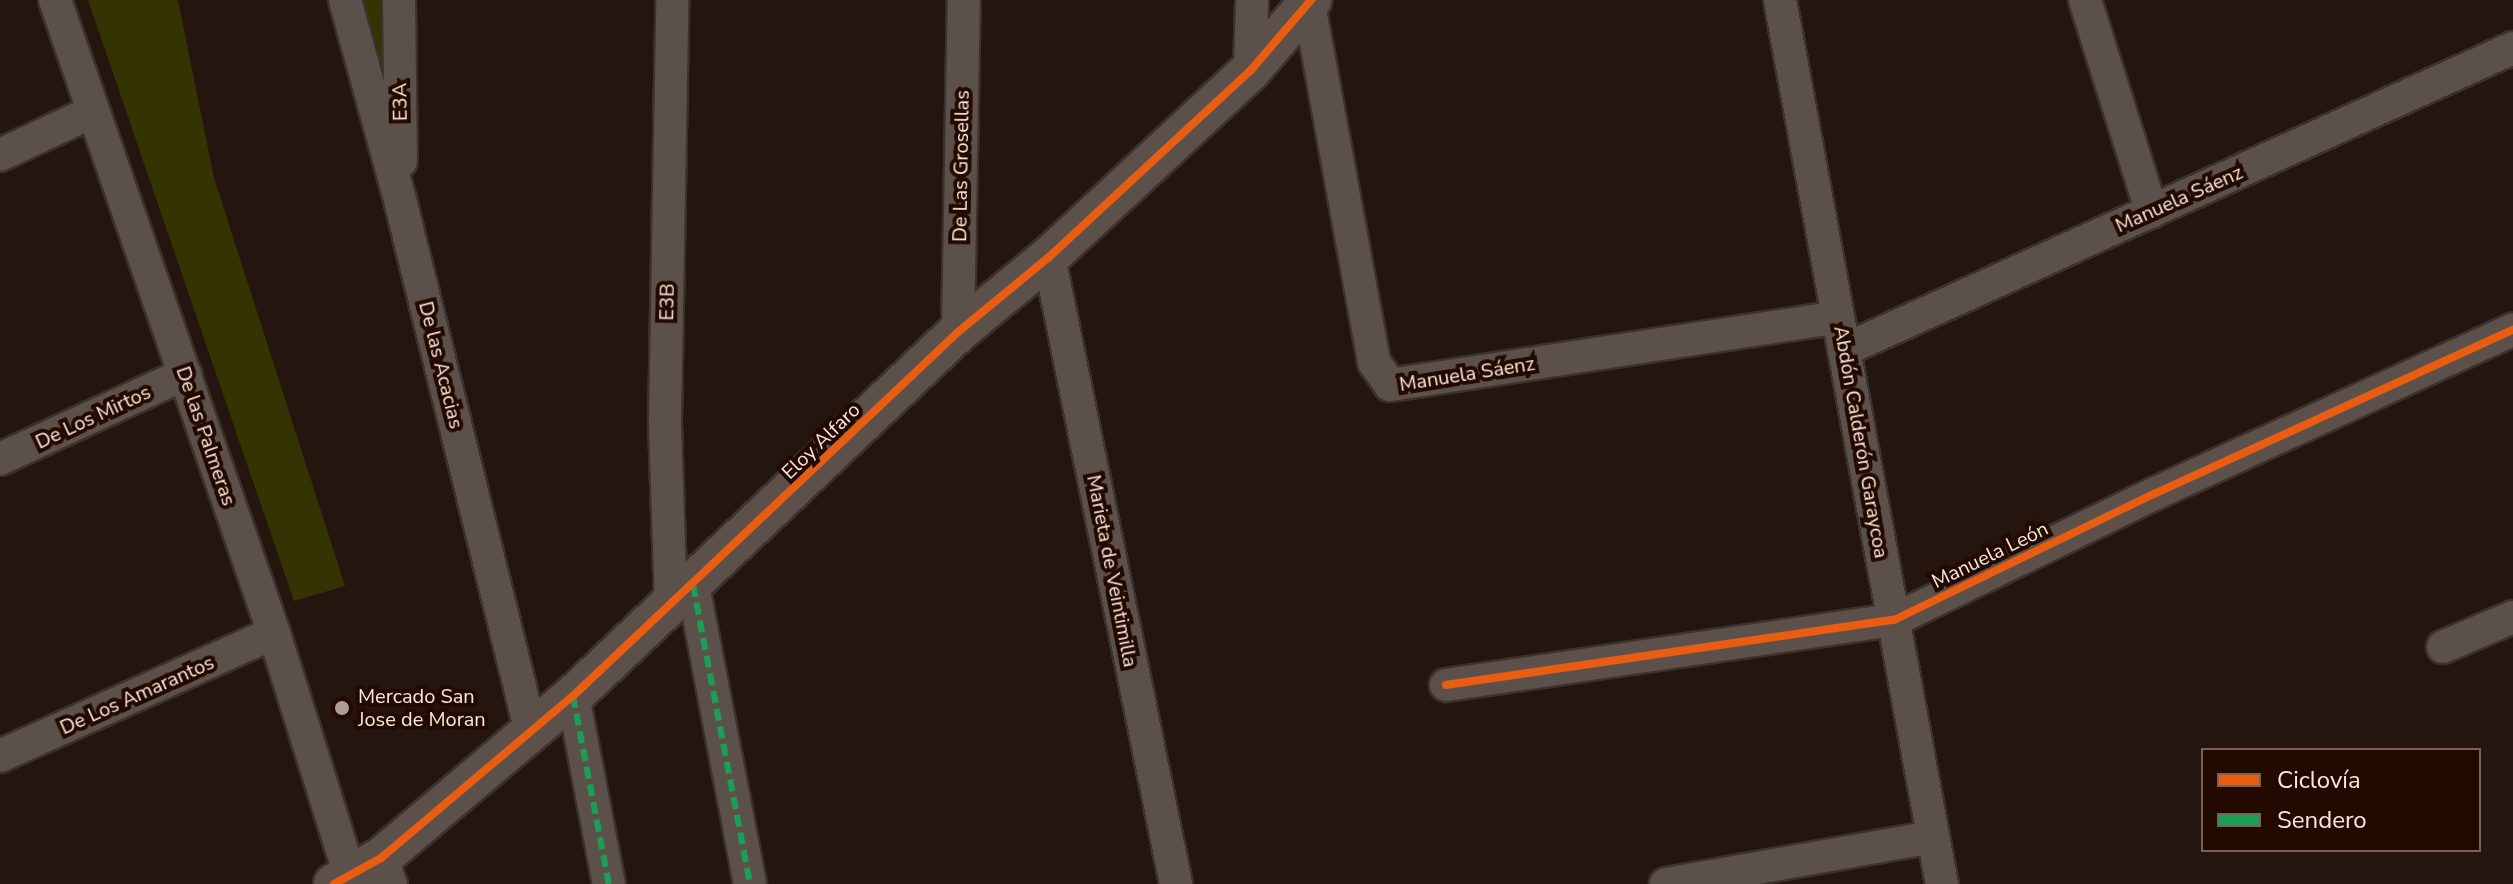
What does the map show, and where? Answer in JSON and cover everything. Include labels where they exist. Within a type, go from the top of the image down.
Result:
[{"type":"street","name":"De las Palmeras","points":[[55,0],[274,633],[364,875]]},
{"type":"street","name":"De las Acacias","points":[[345,0],[401,204],[531,732]]},
{"type":"street","name":"E3A","points":[[399,0],[401,204]]},
{"type":"street","name":"E3B","points":[[672,0],[665,422],[682,595],[750,884]]},
{"type":"street","name":"De Las Grosellas","points":[[958,332],[964,0]]},
{"type":"street","points":[[1250,71],[1252,0]]},
{"type":"street","name":"Abdón Calderón Garaycoa","points":[[1780,0],[1942,884]]},
{"type":"street","points":[[2085,0],[2152,212]]},
{"type":"street","name":"Eloy Alfaro","points":[[364,875],[573,696],[958,332],[1049,257],[1250,71],[1310,2]]},
{"type":"street","name":"Manuela Sáenz","points":[[1310,2],[1374,362],[1380,378],[1390,385],[1838,317]]},
{"type":"street","name":"Manuela Sáenz","points":[[1844,350],[2513,48]]},
{"type":"street","points":[[0,155],[92,112]]},
{"type":"street","name":"Marieta de Veintimilla","points":[[1049,257],[1176,884]]},
{"type":"street","name":"Manuela León","points":[[1446,685],[1894,620],[2142,499],[2513,330]]},
{"type":"street","name":"De Los Mirtos","points":[[0,459],[185,374]]},
{"type":"street","points":[[2443,647],[2513,617]]},
{"type":"street","name":"De Los Amarantos","points":[[0,756],[274,633]]},
{"type":"street","points":[[573,696],[609,884]]},
{"type":"street","points":[[1666,884],[1933,837]]},
{"type":"shaded area","points":[[88,0],[178,0],[214,178],[345,586],[294,601]]},
{"type":"shaded area","points":[[354,0],[390,0],[391,132]]},
{"type":"marked path","points":[[693,585],[750,884]]},
{"type":"marked path","points":[[573,696],[609,884]]},
{"type":"cycle path","points":[[334,884],[381,858],[573,696],[958,332],[1049,257],[1250,71],[1311,0]]},
{"type":"cycle path","points":[[1446,685],[1894,620],[2154,494],[2513,330]]},
{"type":"place","name":"Mercado San Jose de Moran","points":[[342,708]]}]
